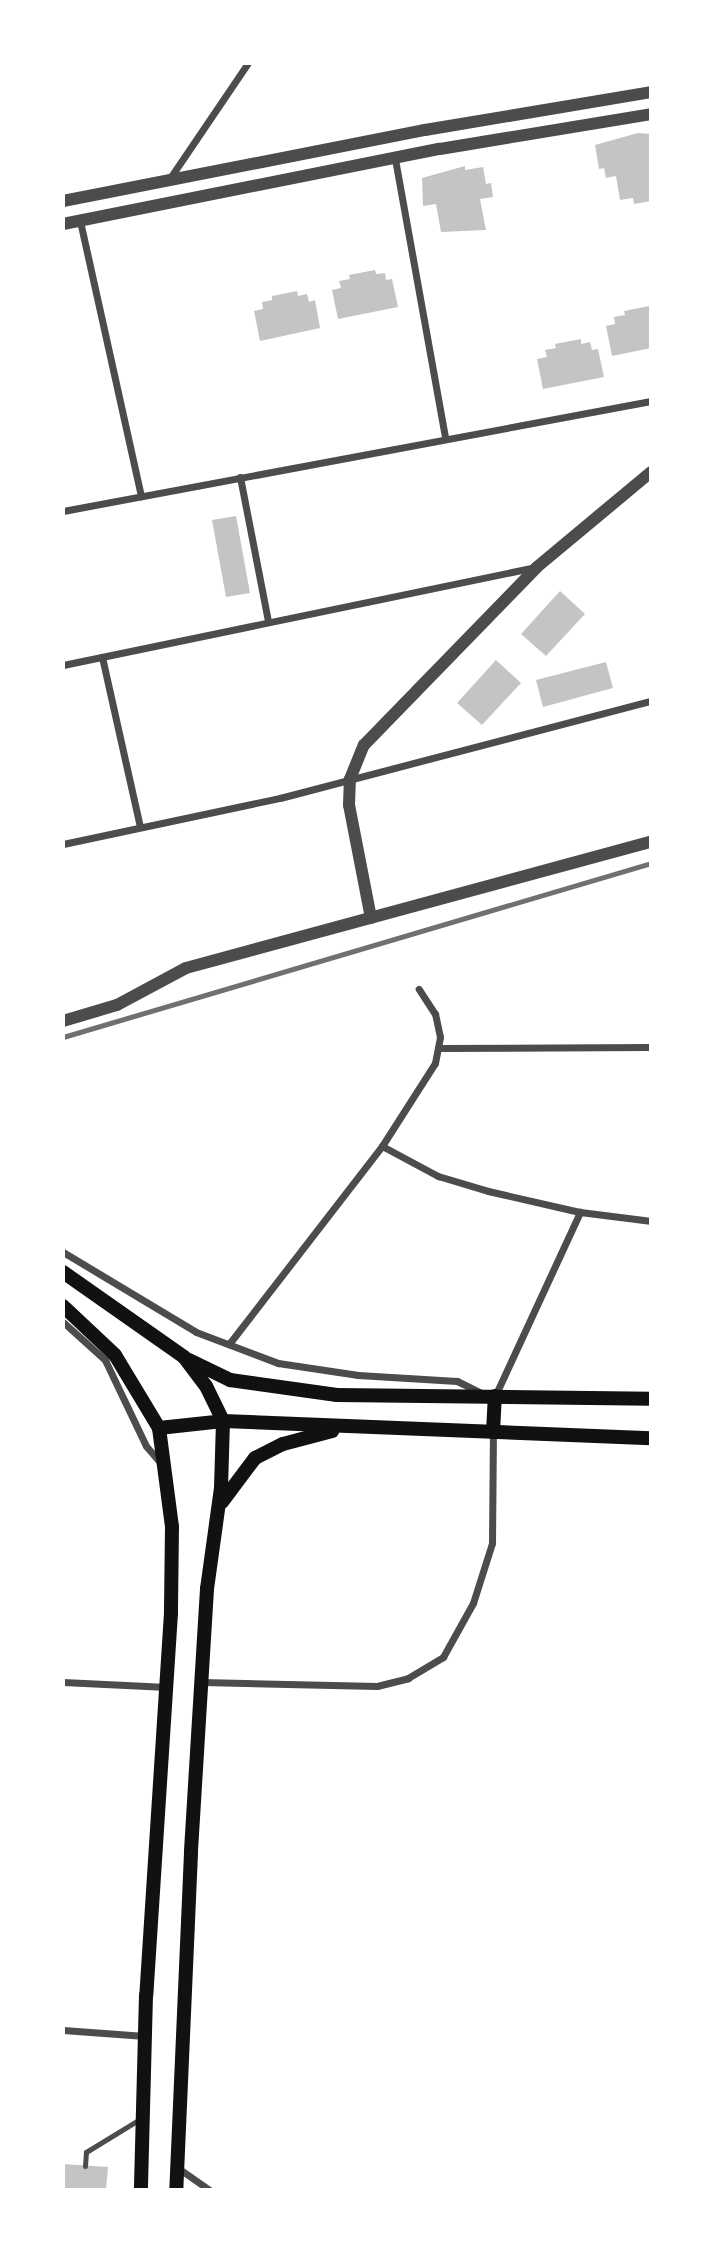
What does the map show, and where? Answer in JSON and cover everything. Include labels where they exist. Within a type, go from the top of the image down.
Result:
[{"type":"main road","points":[[63,1272],[184,1357],[230,1380],[272,1389],[337,1395],[651,1399]]},
{"type":"main road","points":[[63,1306],[115,1354],[159,1428],[172,1527],[167,1687],[145,2036],[141,2190]]},
{"type":"main road","points":[[176,2190],[201,1682],[207,1589],[219,1506],[223,1421],[206,1386],[184,1357]]},
{"type":"main road","points":[[492,1396],[493,1432]]},
{"type":"main road","points":[[159,1428],[223,1421],[651,1438]]},
{"type":"main road","points":[[219,1506],[255,1458],[283,1444],[355,1426]]},
{"type":"street","points":[[168,181],[248,63]]},
{"type":"street","points":[[63,201],[425,130],[651,92]]},
{"type":"street","points":[[63,224],[395,159],[651,114]]},
{"type":"street","points":[[395,159],[445,438]]},
{"type":"street","points":[[80,221],[141,496]]},
{"type":"street","points":[[63,511],[651,401]]},
{"type":"street","points":[[371,918],[349,806],[350,779],[364,745],[537,567],[651,472]]},
{"type":"street","points":[[240,477],[268,621]]},
{"type":"street","points":[[63,665],[537,567]]},
{"type":"street","points":[[102,657],[140,827]]},
{"type":"street","points":[[63,844],[350,779],[651,701]]},
{"type":"street","points":[[63,1021],[117,1005],[186,968],[651,842]]},
{"type":"street","points":[[229,1345],[383,1146],[435,1063],[438,1048],[435,1014],[418,989]]},
{"type":"street","points":[[438,1048],[651,1048]]},
{"type":"street","points":[[383,1146],[438,1176],[580,1212],[651,1221]]},
{"type":"street","points":[[63,1252],[196,1332],[278,1363],[358,1375],[457,1381],[492,1396],[580,1212]]},
{"type":"street","points":[[63,1322],[105,1360],[146,1446],[166,1470]]},
{"type":"street","points":[[201,1682],[377,1686],[408,1678],[443,1657],[473,1603],[492,1543],[493,1432]]},
{"type":"street","points":[[63,1682],[167,1687]]},
{"type":"street","points":[[63,2030],[145,2036]]},
{"type":"street","points":[[178,2168],[210,2190]]},
{"type":"lane","points":[[85,2166],[86,2152],[143,2118]]},
{"type":"building","points":[[638,133],[651,134],[651,201],[634,204],[633,198],[620,200],[616,176],[606,178],[604,168],[599,169],[595,145]]},
{"type":"building","points":[[465,166],[465,170],[483,167],[486,184],[491,183],[493,197],[480,199],[486,230],[441,232],[436,204],[423,206],[422,178]]},
{"type":"building","points":[[375,270],[376,274],[385,273],[386,280],[392,279],[398,307],[338,319],[332,290],[341,288],[339,281],[350,279],[349,275]]},
{"type":"building","points":[[297,291],[298,296],[307,294],[309,302],[315,300],[320,328],[260,341],[254,311],[263,309],[262,302],[272,300],[272,296]]},
{"type":"building","points":[[649,306],[651,348],[612,356],[606,326],[615,324],[614,317],[625,315],[624,311]]},
{"type":"building","points":[[581,339],[581,344],[590,342],[592,350],[598,349],[604,377],[543,389],[537,359],[547,357],[545,350],[556,348],[555,344]]},
{"type":"building","points":[[236,516],[250,593],[226,597],[212,520]]},
{"type":"building","points":[[560,591],[585,614],[546,656],[521,634]]},
{"type":"building","points":[[496,660],[521,683],[482,725],[457,703]]},
{"type":"building","points":[[606,662],[613,688],[543,707],[536,680]]},
{"type":"building","points":[[63,2164],[108,2167],[106,2190],[63,2190]]},
{"type":"railway","points":[[63,1037],[651,863]]}]
